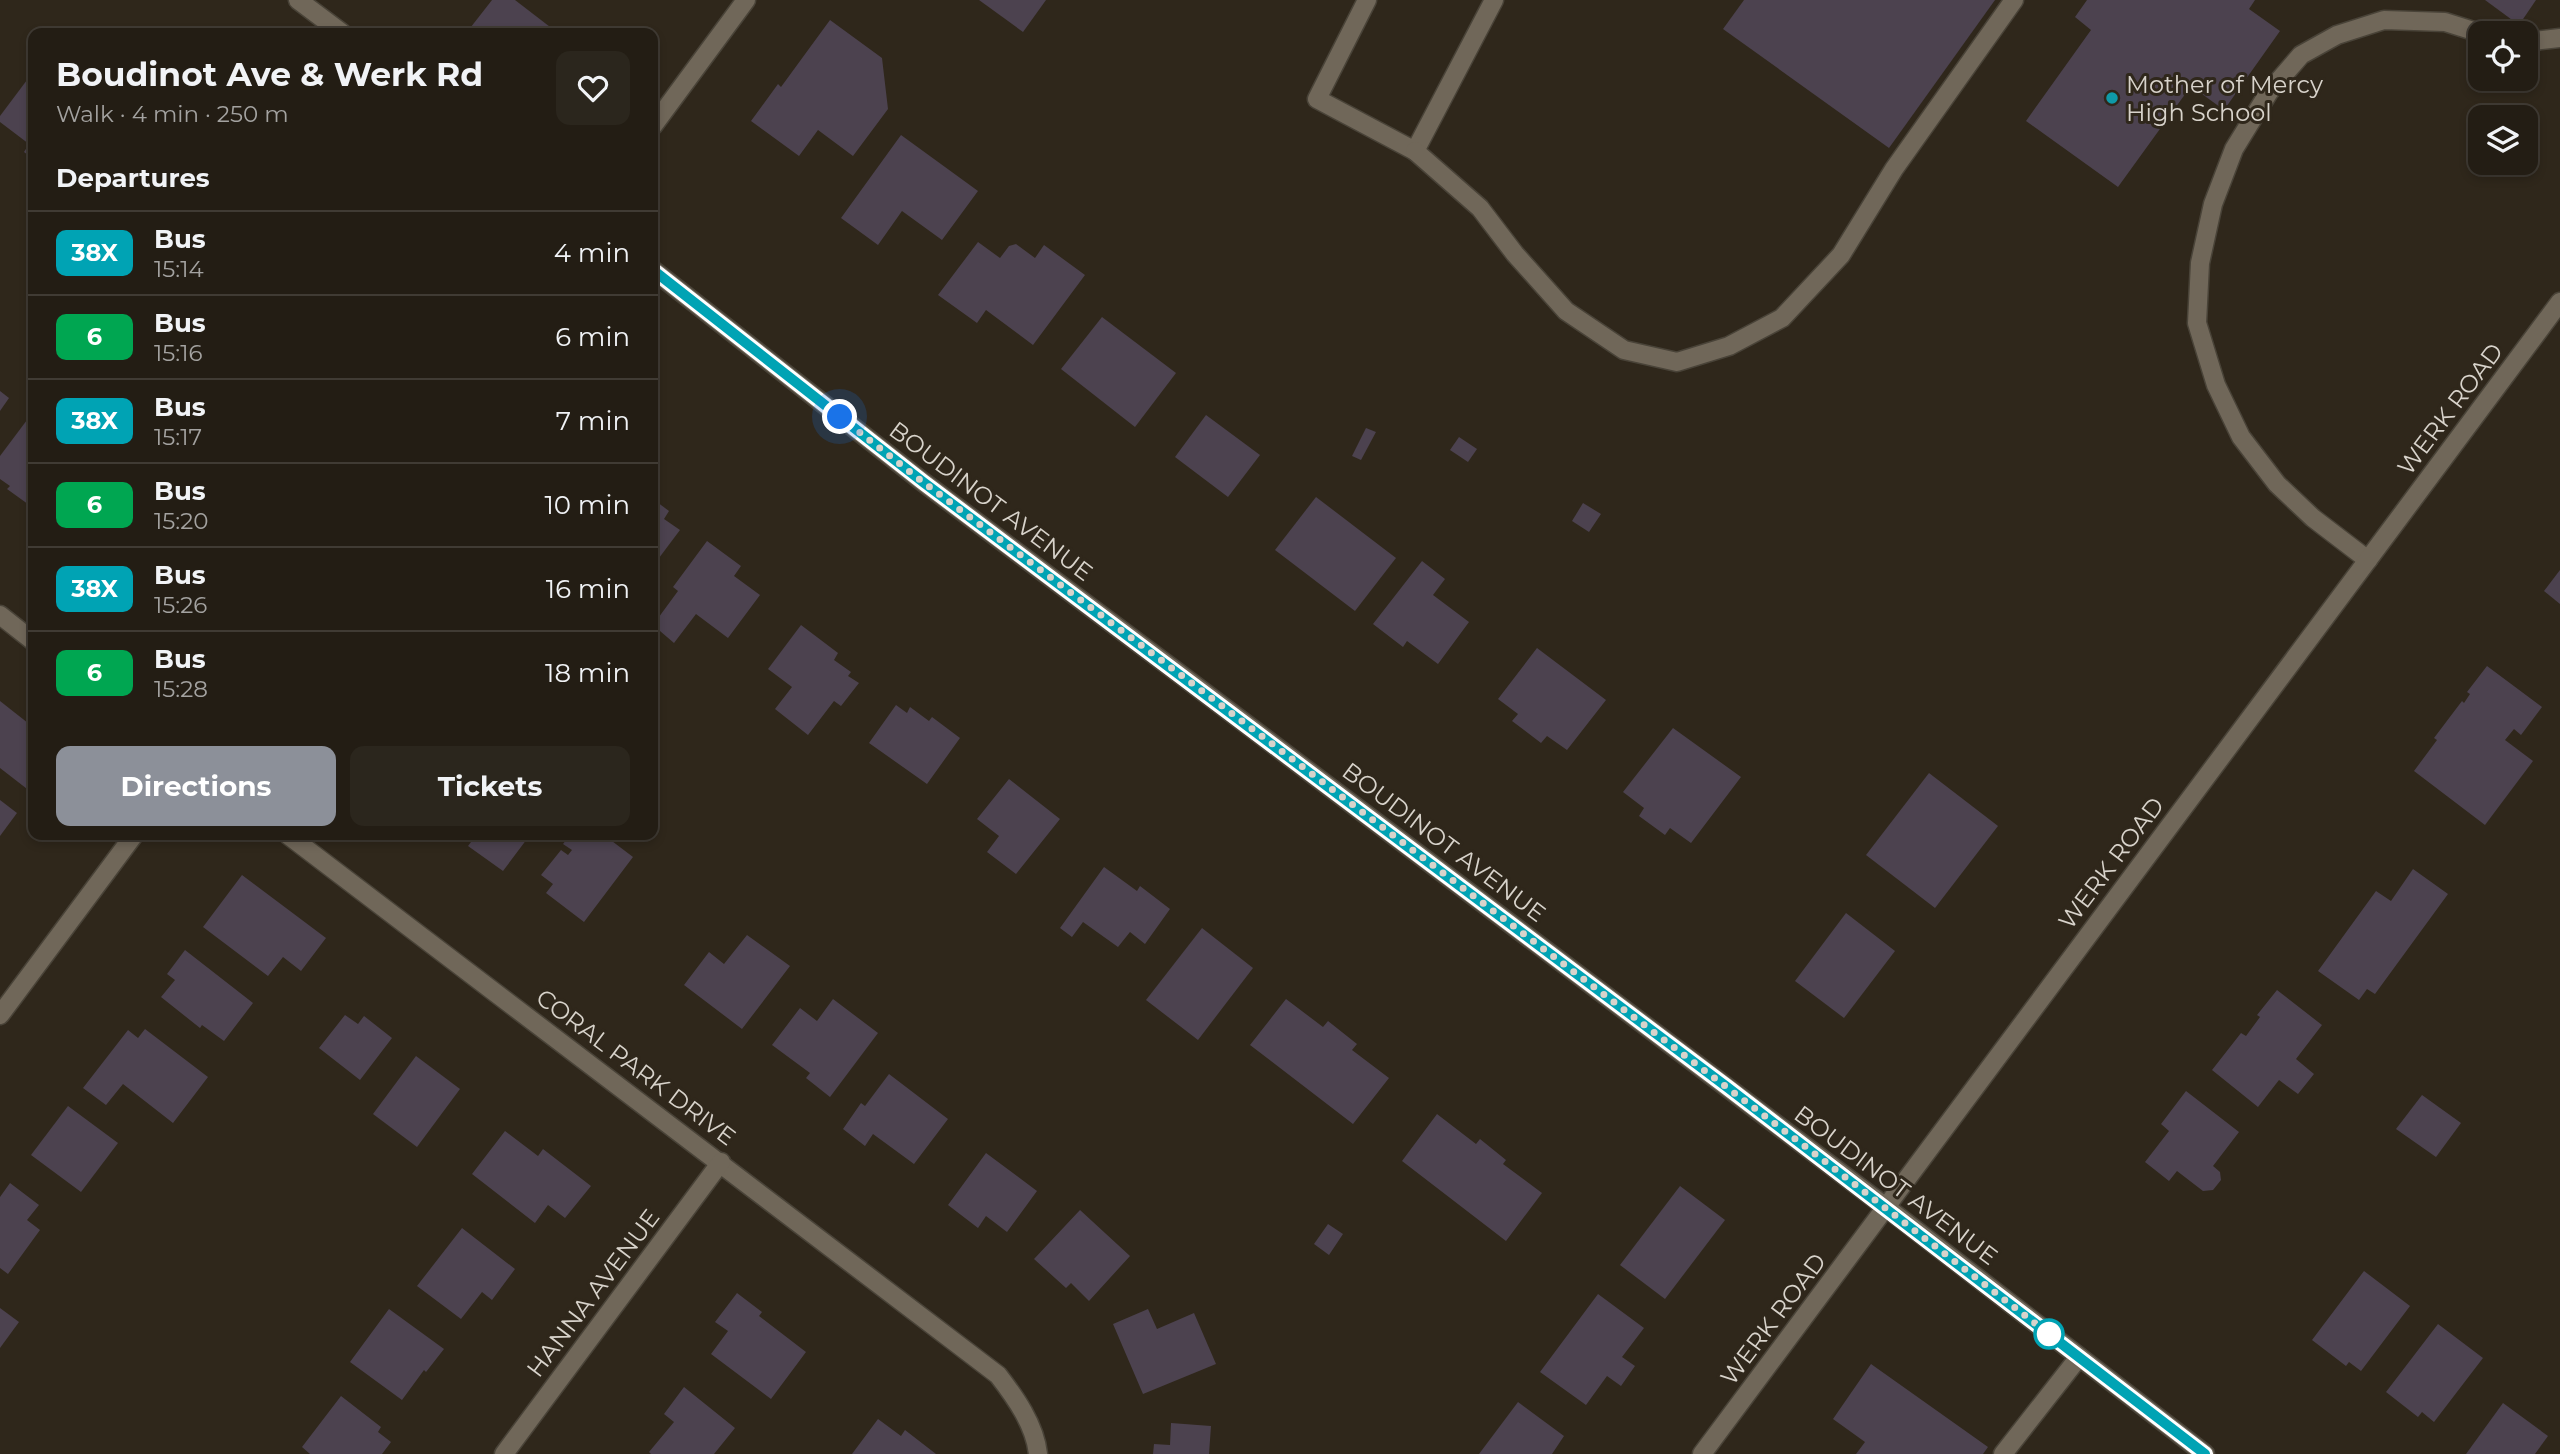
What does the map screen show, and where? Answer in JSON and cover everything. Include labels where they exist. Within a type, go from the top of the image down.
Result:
[{"type":"street","points":[[298,0],[335,28]]},
{"type":"street","points":[[658,120],[746,0]]},
{"type":"street","points":[[1367,0],[1317,99],[1415,151],[1480,208],[1515,254],[1566,311],[1624,350],[1677,362],[1728,346],[1782,318],[1841,256],[1894,169],[2014,0]]},
{"type":"street","points":[[1415,151],[1493,0]]},
{"type":"street","points":[[2368,560],[2313,518],[2277,484],[2241,437],[2216,384],[2197,323],[2200,263],[2213,204],[2234,149],[2269,92],[2301,55],[2337,35],[2384,20],[2445,22],[2468,29]]},
{"type":"street","points":[[2538,41],[2560,38]]},
{"type":"street","name":"BOUDINOT AVENUE","points":[[658,274],[923,482],[1886,1208],[2205,1454]]},
{"type":"street","name":"WERK ROAD","points":[[1702,1454],[2560,302]]},
{"type":"street","points":[[0,615],[28,637]]},
{"type":"street","points":[[0,1015],[130,840]]},
{"type":"street","name":"CORAL PARK DRIVE","points":[[295,840],[998,1375],[1018,1401],[1037,1444],[1038,1454]]},
{"type":"street","name":"HANNA AVENUE","points":[[504,1454],[721,1162]]},
{"type":"street","points":[[2003,1454],[2079,1357]]},
{"type":"building","points":[[492,0],[515,0],[551,28],[470,28]]},
{"type":"building","points":[[979,0],[1046,0],[1023,32]]},
{"type":"building","points":[[1744,0],[1995,0],[1889,148],[1723,29]]},
{"type":"building","name":"Mother of Mercy High School","points":[[2087,0],[2255,0],[2249,9],[2280,31],[2224,110],[2191,86],[2118,187],[2026,121],[2091,30],[2075,17]]},
{"type":"building","points":[[2485,0],[2536,0],[2522,21],[2514,21]]},
{"type":"building","points":[[830,20],[882,58],[888,109],[853,156],[818,130],[799,156],[751,121],[778,84],[781,87]]},
{"type":"building","points":[[28,79],[28,143],[0,122],[0,116]]},
{"type":"building","points":[[901,135],[978,191],[942,240],[902,211],[878,245],[841,218]]},
{"type":"building","points":[[978,242],[1000,258],[1009,246],[1016,244],[1035,258],[1044,245],[1085,275],[1033,345],[986,310],[977,323],[938,295]]},
{"type":"building","points":[[1102,317],[1176,373],[1135,427],[1061,369]]},
{"type":"building","points":[[0,391],[9,398],[0,411]]},
{"type":"building","points":[[1206,415],[1260,455],[1228,497],[1175,457]]},
{"type":"building","points":[[28,419],[28,504],[7,489],[10,486],[0,479],[0,456]]},
{"type":"building","points":[[1366,428],[1376,432],[1361,460],[1352,456]]},
{"type":"building","points":[[1459,437],[1477,449],[1468,462],[1450,450]]},
{"type":"building","points":[[1316,497],[1396,558],[1355,611],[1275,550]]},
{"type":"building","points":[[658,503],[669,511],[664,519],[680,530],[658,559]]},
{"type":"building","points":[[1583,503],[1601,514],[1589,532],[1572,521]]},
{"type":"building","points":[[707,541],[741,566],[734,576],[760,595],[728,638],[696,614],[674,643],[658,629],[658,618],[678,591],[673,587]]},
{"type":"building","points":[[1422,561],[1445,579],[1433,595],[1469,622],[1438,664],[1407,641],[1403,647],[1373,624]]},
{"type":"building","points":[[2560,570],[2560,604],[2544,591]]},
{"type":"building","points":[[801,625],[838,653],[834,660],[851,672],[848,676],[859,683],[841,706],[834,701],[808,735],[775,709],[792,687],[768,669]]},
{"type":"building","points":[[1537,648],[1606,700],[1567,750],[1547,736],[1541,743],[1512,721],[1518,714],[1498,699]]},
{"type":"building","points":[[2487,666],[2542,707],[2521,735],[2514,729],[2505,740],[2533,761],[2485,825],[2414,771],[2437,740],[2434,738],[2462,701],[2464,703],[2470,694],[2467,692]]},
{"type":"building","points":[[0,701],[28,723],[28,790],[0,768]]},
{"type":"building","points":[[896,705],[907,713],[910,707],[929,721],[932,717],[960,738],[927,784],[869,743]]},
{"type":"building","points":[[1673,728],[1741,777],[1691,843],[1670,828],[1665,835],[1639,816],[1644,808],[1623,792]]},
{"type":"building","points":[[1929,773],[1998,826],[1935,908],[1866,855]]},
{"type":"building","points":[[1009,779],[1060,819],[1016,874],[987,852],[999,836],[977,819]]},
{"type":"building","points":[[0,800],[17,813],[0,836]]},
{"type":"building","points":[[472,840],[526,840],[503,871],[468,846]]},
{"type":"building","points":[[566,840],[611,840],[633,857],[584,922],[546,893],[553,884],[541,875],[561,850],[568,855],[572,850],[563,844]]},
{"type":"building","points":[[1104,867],[1137,891],[1140,886],[1170,909],[1145,944],[1130,932],[1118,947],[1083,922],[1072,937],[1060,928]]},
{"type":"building","points":[[2413,869],[2448,894],[2375,994],[2367,989],[2359,1000],[2318,971],[2376,891],[2391,901]]},
{"type":"building","points":[[242,875],[326,938],[301,971],[283,957],[268,976],[203,927]]},
{"type":"building","points":[[1846,913],[1895,951],[1844,1018],[1795,981]]},
{"type":"building","points":[[1202,928],[1253,968],[1198,1040],[1146,1000]]},
{"type":"building","points":[[747,935],[790,966],[742,1029],[684,985],[709,952],[724,964]]},
{"type":"building","points":[[185,950],[253,1003],[224,1041],[202,1025],[200,1028],[161,997],[175,980],[167,974]]},
{"type":"building","points":[[2277,990],[2322,1025],[2296,1059],[2314,1074],[2298,1094],[2279,1080],[2258,1107],[2212,1070],[2241,1033],[2246,1036],[2260,1017],[2257,1015]]},
{"type":"building","points":[[833,999],[878,1033],[830,1097],[806,1078],[810,1073],[772,1045],[800,1008],[817,1021]]},
{"type":"building","points":[[1286,999],[1323,1027],[1328,1021],[1357,1044],[1352,1050],[1389,1078],[1353,1124],[1250,1045]]},
{"type":"building","points":[[345,1015],[358,1024],[364,1016],[392,1038],[360,1080],[319,1048]]},
{"type":"building","points":[[145,1029],[208,1077],[173,1123],[123,1084],[106,1105],[83,1088],[128,1030],[138,1038]]},
{"type":"building","points":[[416,1056],[460,1089],[417,1147],[373,1114]]},
{"type":"building","points":[[889,1074],[948,1119],[914,1164],[873,1134],[865,1146],[843,1129],[861,1103],[865,1106]]},
{"type":"building","points":[[2186,1091],[2239,1132],[2213,1166],[2220,1172],[2221,1180],[2213,1190],[2203,1191],[2177,1171],[2169,1181],[2145,1162],[2169,1131],[2161,1124]]},
{"type":"building","points":[[2422,1095],[2461,1123],[2436,1157],[2396,1129]]},
{"type":"building","points":[[68,1106],[118,1143],[81,1192],[31,1155]]},
{"type":"building","points":[[1437,1114],[1476,1144],[1480,1139],[1506,1160],[1503,1164],[1542,1193],[1506,1241],[1402,1161]]},
{"type":"building","points":[[505,1131],[538,1156],[543,1149],[591,1186],[565,1218],[548,1205],[535,1223],[472,1174]]},
{"type":"building","points":[[986,1153],[1037,1191],[1007,1232],[986,1216],[978,1228],[948,1205]]},
{"type":"building","points":[[10,1183],[39,1205],[27,1220],[40,1230],[8,1274],[0,1268],[0,1197]]},
{"type":"building","points":[[1680,1186],[1725,1220],[1665,1299],[1620,1265]]},
{"type":"building","points":[[1080,1210],[1130,1256],[1089,1301],[1071,1283],[1066,1288],[1034,1259]]},
{"type":"building","points":[[1328,1224],[1343,1234],[1329,1255],[1314,1244]]},
{"type":"building","points":[[462,1228],[515,1269],[492,1300],[482,1292],[461,1319],[417,1286]]},
{"type":"building","points":[[2364,1271],[2410,1306],[2361,1371],[2349,1362],[2346,1366],[2312,1340]]},
{"type":"building","points":[[737,1293],[762,1312],[759,1316],[806,1352],[771,1399],[711,1354],[728,1331],[715,1322]]},
{"type":"building","points":[[1598,1294],[1644,1328],[1622,1357],[1635,1366],[1621,1386],[1607,1376],[1586,1405],[1540,1372]]},
{"type":"building","points":[[0,1308],[19,1322],[0,1348]]},
{"type":"building","points":[[389,1309],[444,1349],[402,1400],[350,1362]]},
{"type":"building","points":[[1148,1309],[1157,1329],[1194,1313],[1216,1364],[1143,1394],[1113,1324]]},
{"type":"building","points":[[2438,1324],[2483,1358],[2434,1422],[2422,1412],[2418,1417],[2386,1392]]},
{"type":"building","points":[[1871,1364],[1988,1447],[1983,1454],[1856,1454],[1865,1442],[1833,1419]]},
{"type":"building","points":[[684,1387],[735,1428],[714,1454],[651,1454],[649,1452],[674,1422],[664,1414]]},
{"type":"building","points":[[341,1396],[381,1427],[378,1432],[391,1442],[382,1454],[310,1454],[302,1447]]},
{"type":"building","points":[[1518,1402],[1564,1436],[1552,1454],[1479,1454]]},
{"type":"building","points":[[2503,1403],[2548,1436],[2535,1454],[2466,1454]]},
{"type":"building","points":[[878,1419],[901,1436],[905,1430],[936,1454],[852,1454]]},
{"type":"building","points":[[1171,1423],[1211,1426],[1209,1454],[1153,1454],[1154,1444],[1170,1445]]},
{"type":"bus line","name":"38X","points":[[658,274],[923,482],[1727,1087],[2205,1454]]},
{"type":"place","name":"Mother of Mercy High School","points":[[2112,98]]},
{"type":"route","points":[[840,417],[2049,1334]]}]
